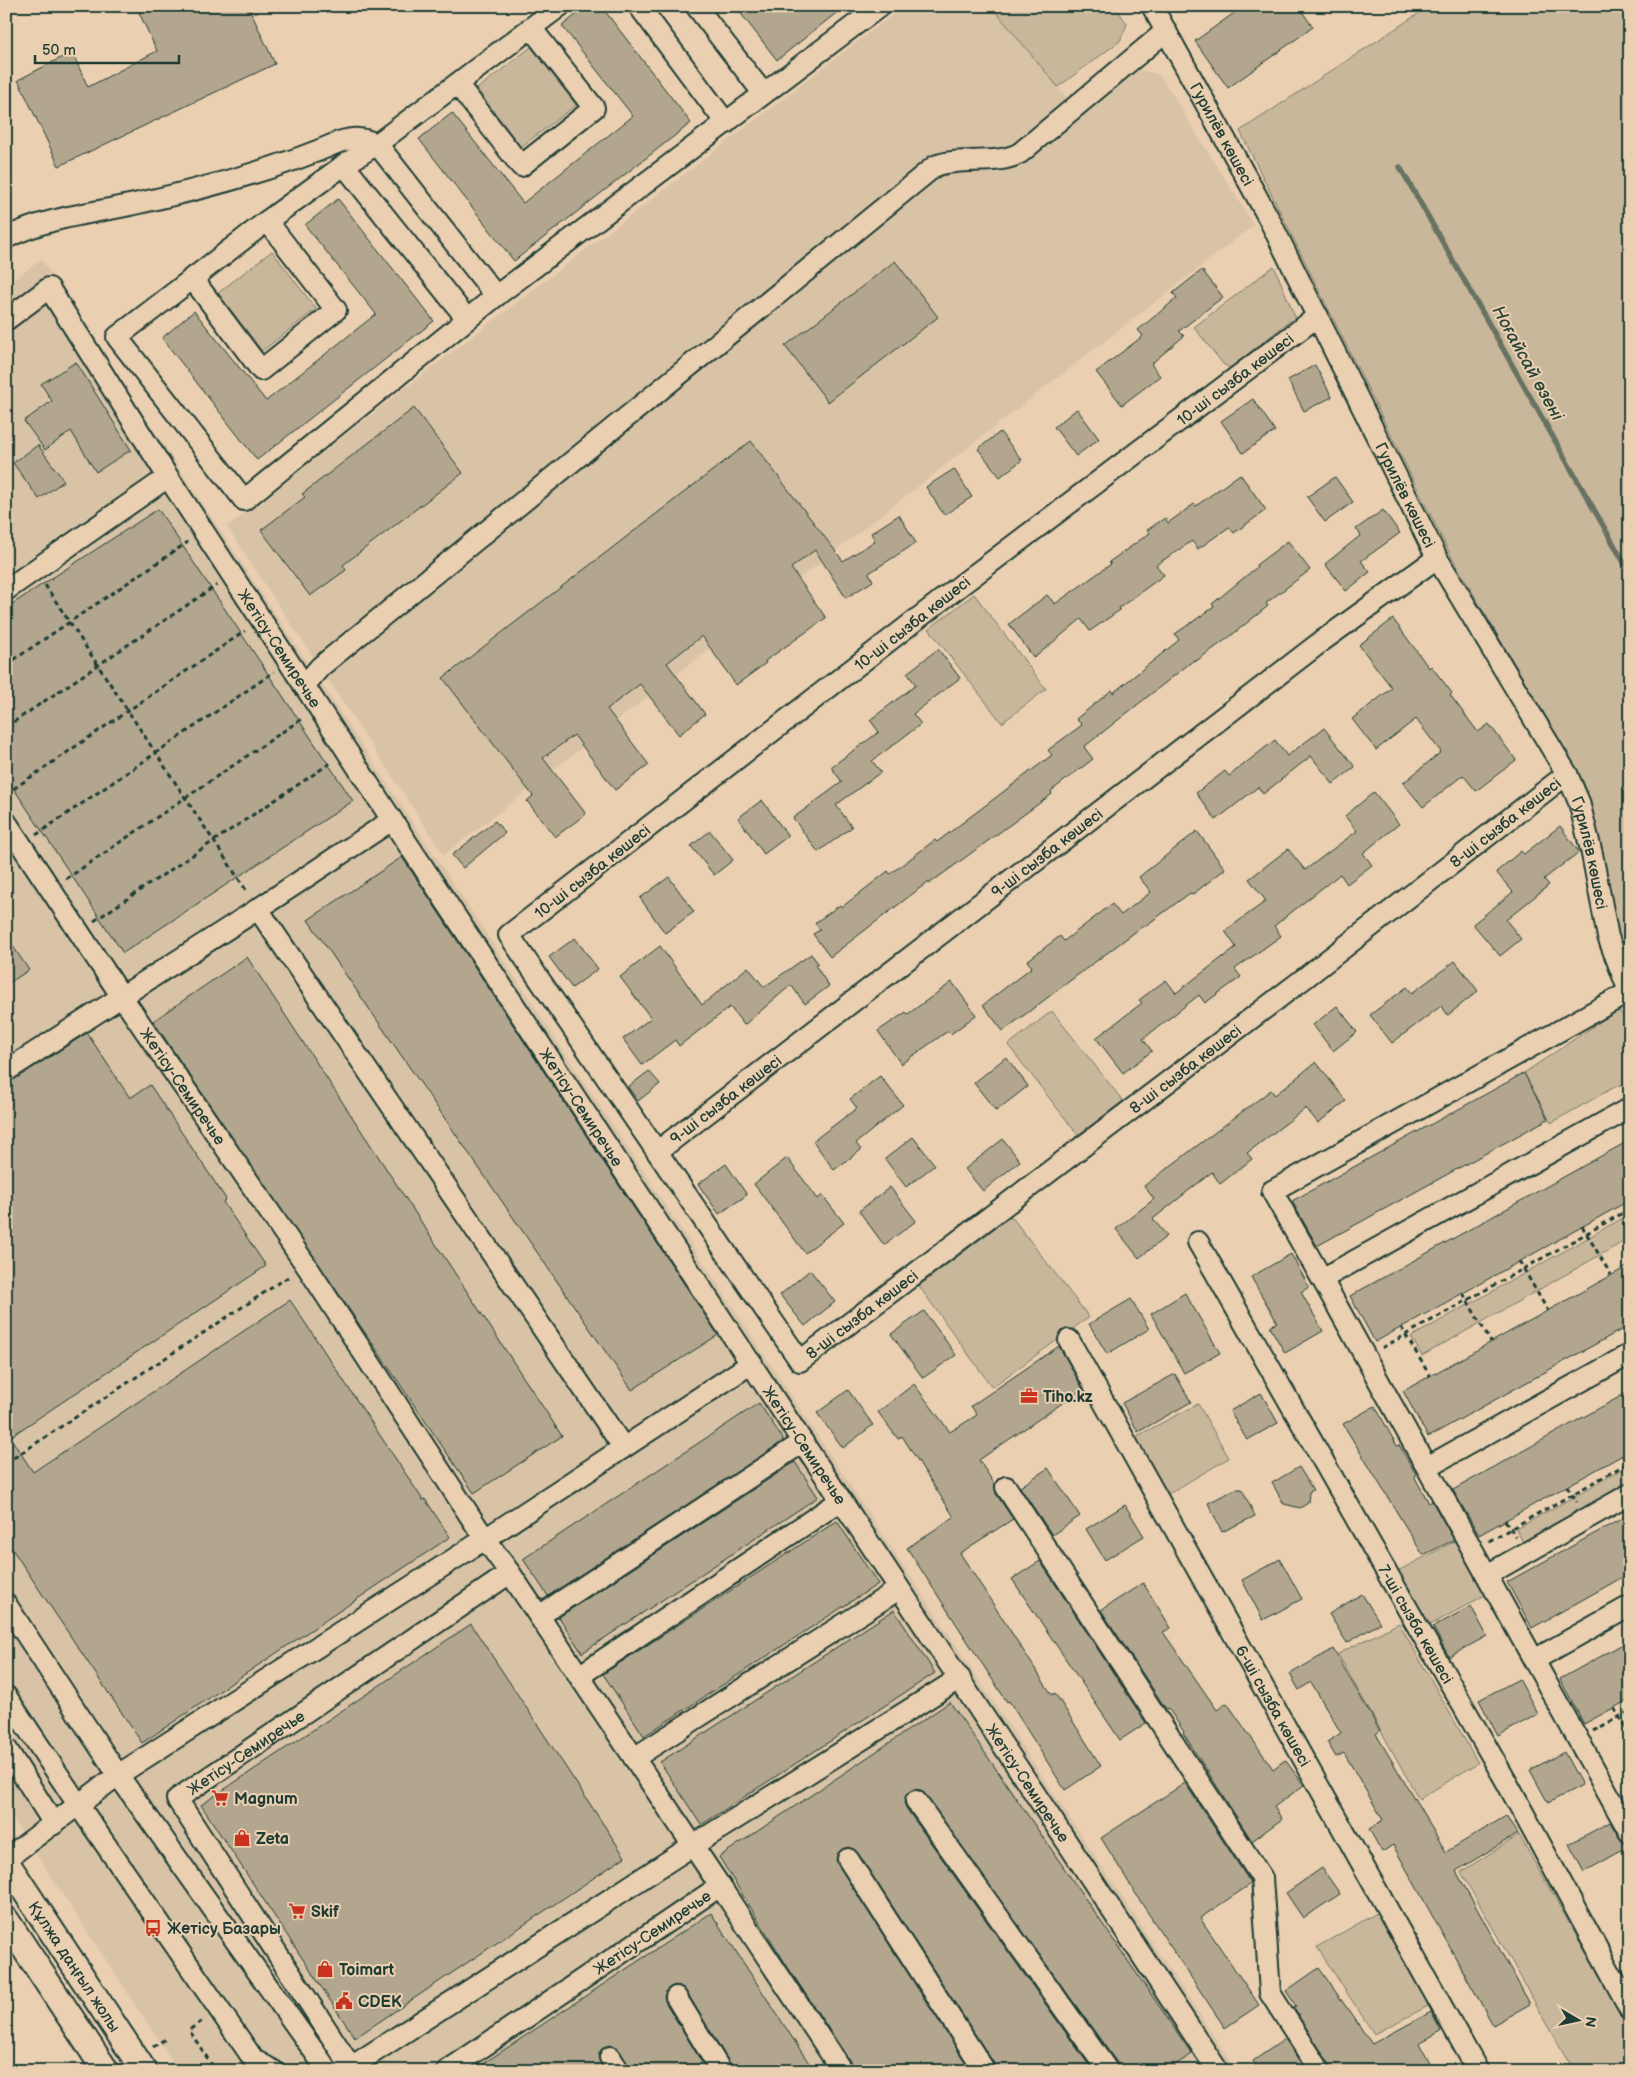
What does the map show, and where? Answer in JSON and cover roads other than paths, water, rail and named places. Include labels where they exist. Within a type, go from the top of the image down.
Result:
[{"type":"main road","name":"Құлжа даңғыл жолы","points":[[6,1860],[148,2060]]},
{"type":"main road","name":"Құлжа даңғыл жолы","points":[[6,1920],[106,2071]]},
{"type":"street","points":[[560,6],[458,85],[267,220],[117,337],[244,500],[496,296],[880,6]]},
{"type":"street","points":[[639,6],[726,123]]},
{"type":"street","points":[[696,6],[763,94]]},
{"type":"street","name":"Гурилёв көшесі","points":[[1152,6],[1268,217],[1437,558],[1567,774],[1579,802],[1592,854],[1608,937],[1629,993]]},
{"type":"street","points":[[458,85],[521,166],[594,108],[532,29]]},
{"type":"street","points":[[304,686],[320,667],[935,166],[945,162],[1005,158],[1020,153],[1166,31]]},
{"type":"street","points":[[6,238],[52,221],[140,203],[254,174],[351,138],[363,138],[377,144],[496,296]]},
{"type":"street","points":[[344,165],[467,319]]},
{"type":"street","points":[[192,278],[261,370],[336,310],[267,220]]},
{"type":"street","name":"Жетісу-Семиречье","points":[[6,320],[49,288],[168,477],[318,708],[752,1363],[840,1501],[960,1678],[1210,2068]]},
{"type":"street","name":"10-ші сызба көшесі","points":[[658,1150],[509,934],[961,585],[1318,316]]},
{"type":"street","points":[[6,590],[168,477]]},
{"type":"street","name":"9-ші сызба көшесі","points":[[658,1150],[1322,641],[1437,558]]},
{"type":"street","name":"8-ші сызба көшесі","points":[[658,1150],[800,1361],[1306,977],[1567,774]]},
{"type":"street","points":[[6,1071],[392,820]]},
{"type":"street","name":"Жетісу-Семиречье","points":[[6,822],[122,997],[306,1265],[485,1539],[510,1573],[720,1886],[447,2071]]},
{"type":"street","points":[[258,908],[623,1447]]},
{"type":"street","points":[[1629,993],[1272,1191],[1630,1833]]},
{"type":"street","points":[[1322,1279],[1630,1108]]},
{"type":"street","name":"7-ші сызба көшесі","points":[[1198,1242],[1506,1781],[1630,2009]]},
{"type":"street","name":"6-ші сызба көшесі","points":[[1069,1340],[1478,2071]]},
{"type":"street","points":[[1427,1467],[1630,1354]]},
{"type":"street","points":[[6,1860],[118,1775],[485,1539],[752,1363]]},
{"type":"street","points":[[539,1616],[803,1442]]},
{"type":"street","points":[[1006,1487],[1262,1878],[1270,1993],[1320,2071]]},
{"type":"street","points":[[1487,1575],[1630,1494]]},
{"type":"street","points":[[578,1676],[840,1501]]},
{"type":"street","name":"Жетісу-Семиречье","points":[[349,2069],[177,1798],[510,1573]]},
{"type":"street","points":[[634,1758],[899,1589]]},
{"type":"street","points":[[6,1604],[118,1775],[328,2071]]},
{"type":"street","points":[[1534,1660],[1630,1606]]},
{"type":"street","points":[[349,2069],[692,1846],[960,1678]]},
{"type":"street","points":[[6,1696],[79,1806],[254,2060],[274,2071]]},
{"type":"street","points":[[6,1748],[54,1824]]},
{"type":"street","points":[[916,1801],[1108,2071]]},
{"type":"street","points":[[848,1859],[984,2070]]},
{"type":"street","points":[[720,1886],[842,2071]]},
{"type":"street","points":[[676,1997],[721,2071]]},
{"type":"waterway","name":"Ноғайсай өзені","points":[[1400,167],[1630,573]]},
{"type":"place","name":"Tiho.kz","points":[[1029,1396]]},
{"type":"place","name":"Magnum","points":[[220,1798]]},
{"type":"place","name":"Zeta","points":[[242,1838]]},
{"type":"place","name":"Skif","points":[[297,1911]]},
{"type":"place","name":"Жетісу Базары","points":[[153,1928]]},
{"type":"place","name":"Toimart","points":[[325,1969]]},
{"type":"place","name":"CDEK","points":[[344,2001]]}]
